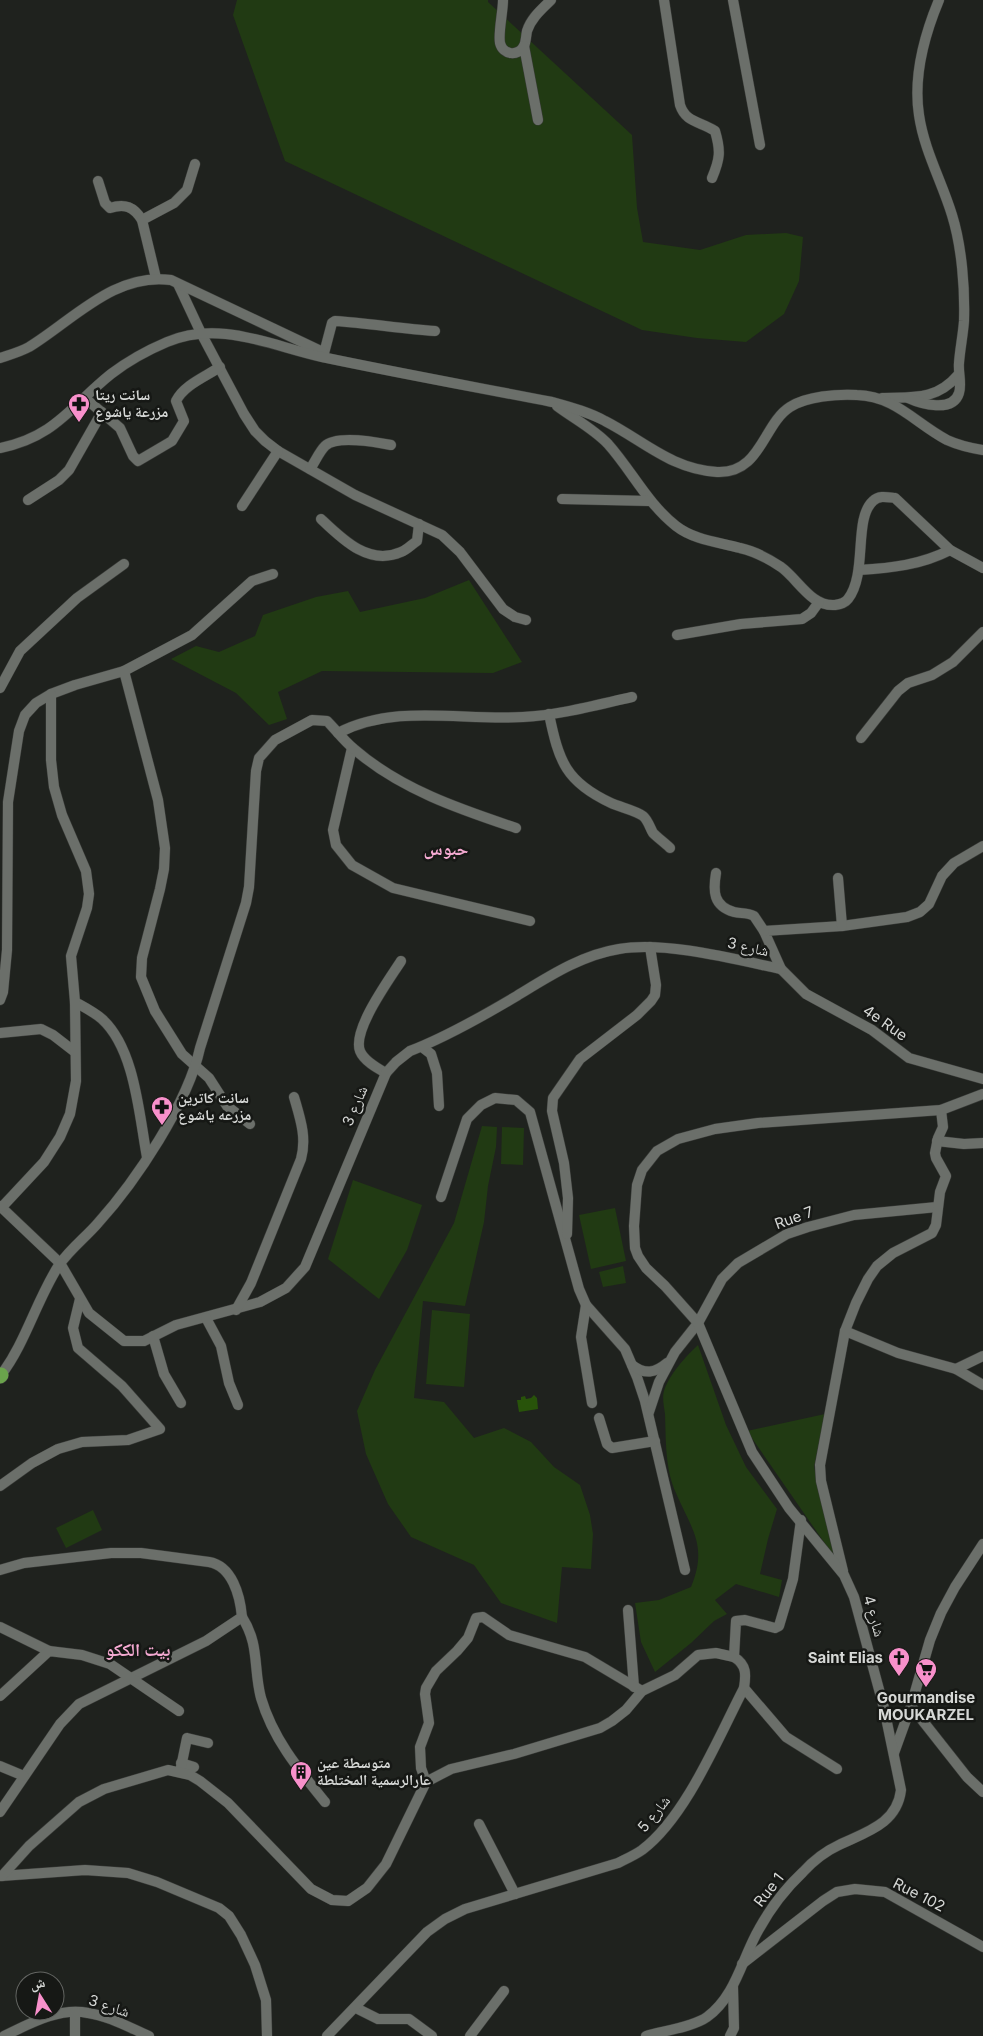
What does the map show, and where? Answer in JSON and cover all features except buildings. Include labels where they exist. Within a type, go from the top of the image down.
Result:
[{"type":"street","points":[[504,0],[500,43],[504,50],[511,54],[519,52],[524,46],[530,24],[540,10],[551,0]]},
{"type":"street","points":[[664,0],[683,115],[715,131],[718,140],[720,152],[712,178]]},
{"type":"street","points":[[733,0],[760,145]]},
{"type":"street","points":[[908,398],[930,406],[952,401],[959,394],[960,388],[958,375],[964,299],[958,242],[952,216],[933,167],[922,131],[918,100],[922,52],[939,0]]},
{"type":"street","points":[[524,46],[538,120]]},
{"type":"street","points":[[142,220],[174,203],[187,190],[195,164]]},
{"type":"street","points":[[98,181],[105,203],[110,208],[121,204],[136,210],[142,220],[156,278]]},
{"type":"street","points":[[0,358],[27,348],[105,294],[126,284],[156,278],[171,280],[323,355]]},
{"type":"street","points":[[178,284],[201,333],[255,432],[278,452],[355,495],[442,535],[453,543],[503,609],[526,620]]},
{"type":"street","points":[[323,355],[332,323],[335,321],[435,331]]},
{"type":"street","points":[[0,448],[27,441],[47,431],[111,374],[150,349],[185,335],[201,333],[227,334],[552,402],[605,420],[669,460],[694,470],[720,472],[739,468],[749,461],[782,415],[790,407],[824,397],[856,394],[880,398],[908,398],[937,393],[951,383],[958,375]]},
{"type":"street","points":[[85,398],[120,428],[135,460],[141,460],[172,441],[184,421],[176,401],[178,398],[187,388],[220,367]]},
{"type":"street","points":[[880,398],[946,439],[967,447],[983,450]]},
{"type":"street","points":[[552,402],[607,442],[649,501],[677,527],[697,538],[742,548],[765,557],[782,568],[819,602],[829,605],[846,602],[855,585],[859,570],[866,511],[874,500],[886,496],[901,502],[933,536],[950,550],[983,568]]},
{"type":"street","points":[[28,500],[59,480],[69,470],[102,412]]},
{"type":"street","points":[[310,469],[326,444],[335,440],[391,444]]},
{"type":"street","points":[[242,506],[278,452]]},
{"type":"street","points":[[562,499],[649,501]]},
{"type":"street","points":[[320,519],[363,552],[377,557],[401,552],[417,541],[419,524]]},
{"type":"street","points":[[859,570],[907,565],[924,561],[950,550]]},
{"type":"street","points":[[0,688],[20,651],[77,598],[124,564]]},
{"type":"street","points":[[0,1000],[3,992],[7,950],[8,802],[20,731],[25,716],[36,703],[52,694],[75,685],[124,671],[192,635],[252,581],[273,574]]},
{"type":"street","points":[[676,635],[741,624],[802,619],[811,613],[819,602]]},
{"type":"street","points":[[861,738],[898,691],[908,683],[932,674],[953,662],[983,632]]},
{"type":"street","points":[[124,671],[158,800],[165,848],[164,869],[142,958],[141,977],[155,1011],[186,1059],[208,1078],[227,1106],[250,1124]]},
{"type":"street","points":[[1,1206],[39,1167],[60,1137],[73,1101],[76,1081],[76,1002],[71,956],[90,894],[86,871],[56,799],[51,760],[52,694]]},
{"type":"street","points":[[338,733],[371,720],[398,717],[453,716],[503,718],[549,714],[632,697]]},
{"type":"street","points":[[549,714],[560,756],[568,772],[576,781],[590,793],[643,816],[654,833],[670,848]]},
{"type":"street","points":[[0,1375],[11,1360],[40,1299],[60,1263],[98,1223],[147,1157],[174,1112],[196,1066],[250,887],[256,771],[259,758],[266,749],[275,740],[312,720],[327,721],[352,748],[375,766],[419,791],[448,805],[516,828]]},
{"type":"street","points":[[352,748],[333,830],[336,845],[352,865],[393,888],[530,921]]},
{"type":"street","points":[[0,795],[8,802]]},
{"type":"street","points":[[764,931],[842,926],[907,917],[920,912],[929,904],[942,876],[954,862],[983,846]]},
{"type":"street","points":[[716,873],[714,889],[719,902],[725,909],[754,916],[764,931],[781,969]]},
{"type":"street","points":[[838,878],[842,926]]},
{"type":"street","points":[[567,1243],[568,1198],[564,1163],[552,1111],[552,1098],[580,1059],[637,1015],[655,995],[656,985],[650,947]]},
{"type":"street","name":"شارع 3","points":[[1,1206],[60,1263],[89,1313],[98,1322],[124,1341],[144,1340],[176,1325],[236,1310],[275,1295],[286,1288],[305,1267],[386,1073],[410,1051],[422,1047],[571,965],[593,956],[619,949],[650,947],[717,956],[781,969]]},
{"type":"street","points":[[386,1073],[365,1058],[358,1045],[363,1026],[400,961]]},
{"type":"street","name":"4e Rue","points":[[781,969],[806,994],[872,1030],[909,1058],[983,1079]]},
{"type":"street","points":[[76,1002],[102,1019],[112,1030],[124,1052],[135,1094],[147,1157]]},
{"type":"street","points":[[0,1033],[40,1029],[53,1035],[75,1052]]},
{"type":"street","points":[[422,1047],[431,1054],[437,1072],[439,1106]]},
{"type":"street","points":[[844,1574],[801,1520],[789,1508],[752,1452],[698,1323],[646,1268],[638,1256],[635,1248],[637,1185],[642,1170],[657,1151],[678,1139],[716,1129],[758,1123],[940,1110],[983,1094]]},
{"type":"street","points":[[236,1310],[251,1283],[304,1149],[304,1134],[294,1097]]},
{"type":"street","points":[[441,1197],[467,1119],[481,1105],[495,1098],[516,1100],[530,1112],[579,1289],[586,1305],[625,1350],[632,1365],[655,1441],[685,1570]]},
{"type":"street","points":[[844,1574],[822,1482],[820,1465],[845,1331],[856,1303],[877,1266],[893,1253],[932,1233],[936,1225],[940,1192],[946,1176],[936,1158],[937,1141],[943,1127],[940,1110]]},
{"type":"street","points":[[937,1141],[964,1144],[983,1143]]},
{"type":"street","name":"Rue 7","points":[[698,1323],[712,1294],[722,1279],[738,1263],[787,1234],[854,1216],[937,1207]]},
{"type":"street","points":[[0,1486],[39,1458],[58,1449],[82,1442],[134,1439],[160,1429],[122,1386],[78,1348],[73,1328],[80,1299]]},
{"type":"street","points":[[586,1305],[582,1338],[592,1403]]},
{"type":"street","points":[[206,1318],[221,1346],[228,1383],[238,1405]]},
{"type":"street","points":[[648,1416],[653,1397],[670,1361],[698,1323]]},
{"type":"street","points":[[845,1331],[898,1353],[956,1369],[983,1385]]},
{"type":"street","points":[[153,1336],[164,1374],[181,1404]]},
{"type":"street","points":[[956,1369],[983,1356]]},
{"type":"street","points":[[632,1365],[643,1371],[653,1372],[670,1361]]},
{"type":"street","points":[[599,1418],[607,1444],[612,1448],[655,1441]]},
{"type":"street","points":[[638,1689],[675,1675],[698,1655],[716,1653],[734,1657],[734,1639],[738,1620],[775,1628],[779,1626],[793,1579],[801,1520]]},
{"type":"street","points":[[894,1754],[911,1706],[930,1640],[941,1613],[955,1587],[983,1544]]},
{"type":"street","points":[[0,1570],[24,1563],[112,1553],[141,1553],[219,1564],[228,1574],[239,1596],[242,1616],[254,1641],[260,1691],[265,1710],[285,1752],[325,1802]]},
{"type":"street","name":"شارع 4","points":[[844,1574],[854,1597],[894,1754]]},
{"type":"street","points":[[181,1768],[228,1803],[310,1889],[338,1901],[353,1899],[375,1879],[391,1855],[426,1782],[451,1769],[529,1750],[600,1728],[626,1710],[638,1689],[628,1610]]},
{"type":"street","points":[[0,1812],[71,1711],[94,1695],[131,1680],[206,1641],[242,1616]]},
{"type":"street","points":[[426,1782],[421,1768],[420,1747],[429,1723],[425,1694],[426,1688],[436,1671],[468,1638],[476,1618],[483,1617],[509,1635],[585,1657],[638,1689]]},
{"type":"street","points":[[0,1627],[49,1651],[99,1659],[116,1668],[179,1711]]},
{"type":"street","points":[[0,1696],[49,1651]]},
{"type":"street","name":"شارع 5","points":[[327,2036],[412,1948],[445,1919],[465,1909],[618,1863],[641,1851],[652,1841],[692,1790],[744,1688],[746,1674],[743,1663],[734,1657]]},
{"type":"street","points":[[744,1688],[786,1737],[837,1768]]},
{"type":"street","points":[[911,1706],[967,1777],[983,1792]]},
{"type":"street","points":[[181,1768],[187,1738],[208,1743]]},
{"type":"street","name":"Rue 1","points":[[646,2036],[696,2022],[707,2017],[715,2010],[733,1987],[741,1965],[759,1928],[802,1872],[819,1857],[838,1845],[867,1833],[892,1814],[899,1802],[901,1790],[894,1754]]},
{"type":"street","points":[[0,1766],[24,1776]]},
{"type":"street","points":[[1,1876],[50,1827],[80,1802],[92,1795],[160,1771],[194,1767]]},
{"type":"street","points":[[480,1824],[515,1894]]},
{"type":"street","points":[[1,1876],[78,1871],[128,1873],[157,1882],[219,1908],[229,1916],[241,1935],[255,1964],[266,2000],[267,2036]]},
{"type":"street","name":"Rue 102","points":[[741,1965],[823,1901],[837,1892],[855,1889],[885,1892],[983,1947]]},
{"type":"street","points":[[730,2036],[734,2028],[733,1987]]},
{"type":"street","points":[[470,2036],[504,1991]]},
{"type":"street","points":[[356,2008],[378,2019],[409,2019],[432,2036]]},
{"type":"street","points":[[75,2012],[75,2036]]},
{"type":"street","name":"شارع 3","points":[[4,2036],[51,2016],[75,2012],[93,2014],[150,2036]]},
{"type":"shaded area","points":[[237,0],[488,0],[632,135],[637,208],[643,242],[700,250],[746,235],[786,233],[803,237],[799,281],[784,314],[746,342],[697,338],[642,330],[285,161],[233,15]]},
{"type":"shaded area","points":[[469,580],[522,662],[493,673],[322,671],[278,692],[287,719],[269,725],[236,693],[171,659],[196,646],[219,652],[255,636],[263,615],[316,597],[348,591],[360,612],[425,598]]},
{"type":"shaded area","points":[[482,1126],[497,1127],[496,1147],[488,1186],[484,1222],[465,1306],[423,1301],[414,1398],[444,1402],[474,1438],[504,1428],[531,1442],[554,1467],[580,1485],[590,1515],[593,1534],[591,1569],[562,1567],[557,1623],[501,1603],[474,1565],[411,1537],[388,1504],[366,1454],[357,1411],[375,1370],[454,1223]]},
{"type":"shaded area","points":[[502,1127],[524,1128],[523,1165],[501,1164]]},
{"type":"shaded area","points":[[353,1180],[422,1205],[407,1250],[379,1299],[328,1259]]},
{"type":"shaded area","points":[[615,1208],[626,1261],[591,1269],[579,1215]]},
{"type":"shaded area","points":[[623,1266],[626,1283],[603,1287],[599,1272]]},
{"type":"shaded area","points":[[432,1310],[470,1314],[464,1387],[426,1384]]},
{"type":"shaded area","points":[[698,1345],[726,1425],[746,1467],[777,1509],[760,1574],[782,1580],[779,1597],[736,1584],[715,1600],[727,1614],[714,1621],[691,1643],[655,1672],[641,1642],[635,1603],[659,1600],[691,1587],[696,1573],[698,1549],[696,1538],[672,1484],[668,1464],[663,1396],[666,1385],[674,1372]]},
{"type":"shaded area","points":[[534,1395],[537,1398],[538,1409],[519,1412],[517,1400],[521,1400],[521,1397],[525,1396],[526,1399],[531,1398]]},
{"type":"shaded area","points":[[825,1414],[814,1467],[835,1558],[747,1431]]},
{"type":"shaded area","points":[[93,1510],[102,1530],[66,1548],[56,1528]]},
{"type":"place","name":"سانت ريتا مزرعة ياشوع","points":[[79,423]]},
{"type":"place","name":"سانت كاترين مزرعه ياشوع","points":[[162,1126]]},
{"type":"place","name":"Saint Elias","points":[[899,1677]]},
{"type":"place","name":"Gourmandise MOUKARZEL","points":[[926,1688]]},
{"type":"place","name":"متوسطة عين عارالرسمية المختلطة","points":[[301,1791]]},
{"type":"district","name":"حبوس","points":[[446,849]]},
{"type":"district","name":"بيت الككو","points":[[138,1650]]}]
